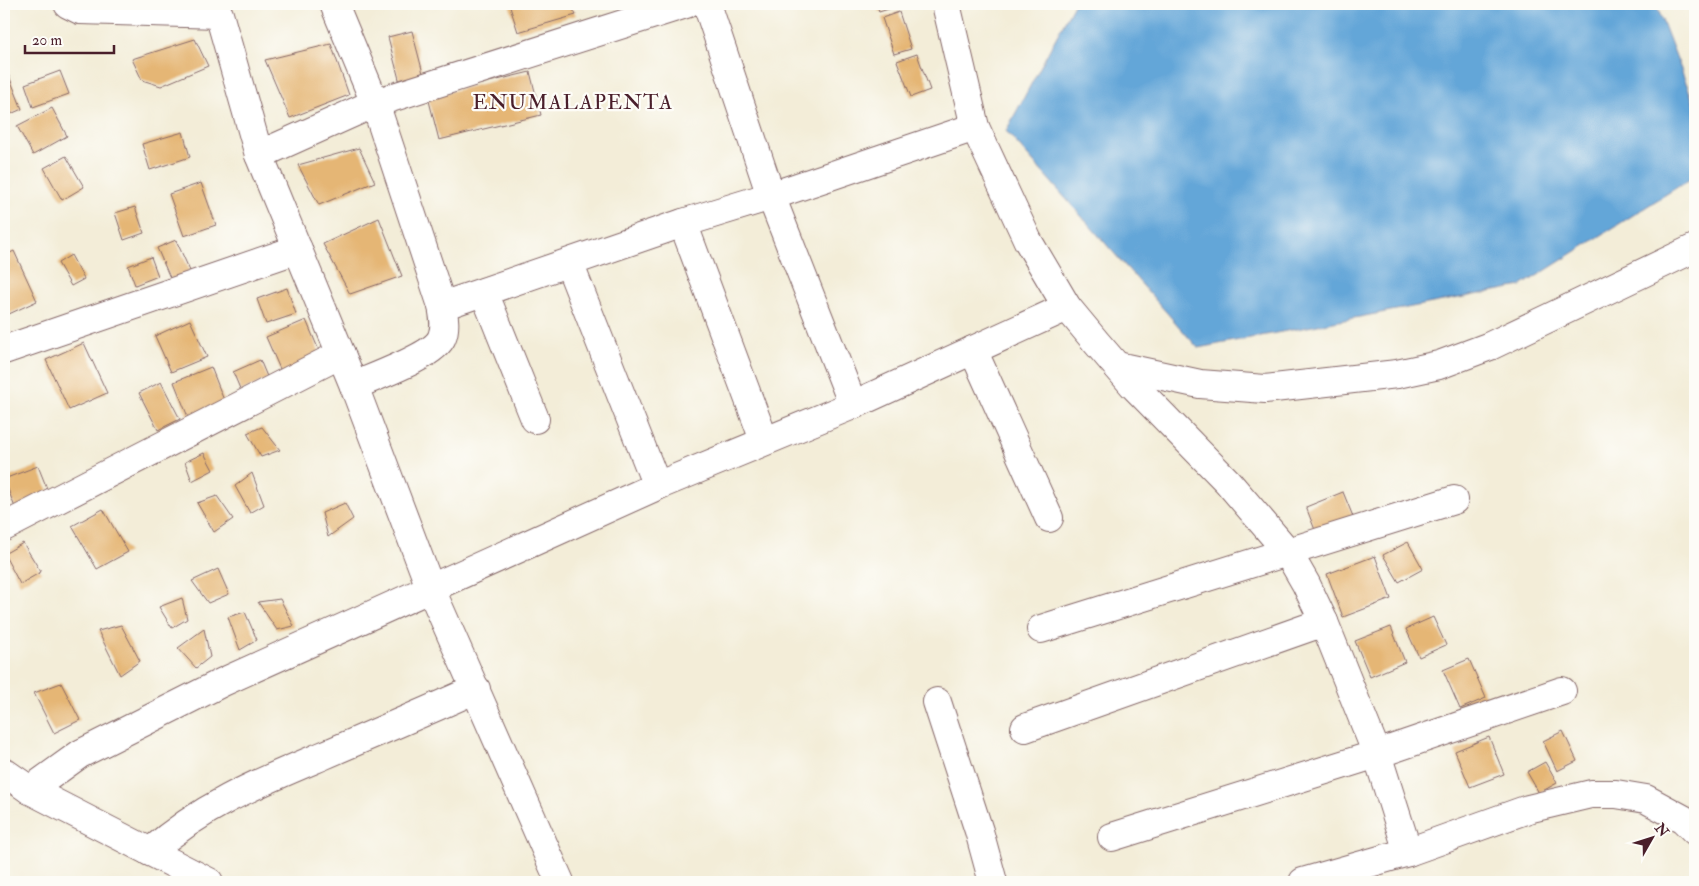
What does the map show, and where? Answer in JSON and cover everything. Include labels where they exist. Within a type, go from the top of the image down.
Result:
[{"type":"street","points":[[68,4],[80,10],[218,9],[259,155],[354,386],[430,587],[560,882]]},
{"type":"street","points":[[334,4],[375,103],[442,306],[445,324],[442,339],[435,345],[408,363],[354,386]]},
{"type":"street","points":[[259,155],[375,103],[686,4]]},
{"type":"street","points":[[706,4],[771,196],[853,405]]},
{"type":"street","points":[[946,4],[975,127],[1028,241],[1067,307],[1117,366],[1226,482],[1287,552],[1306,584],[1324,622],[1377,754],[1408,852]]},
{"type":"street","points":[[442,306],[683,223],[771,196],[975,127]]},
{"type":"street","points":[[683,223],[764,440]]},
{"type":"street","points":[[1117,366],[1200,384],[1265,389],[1397,374],[1439,365],[1490,346],[1695,248]]},
{"type":"street","points":[[4,350],[298,249]]},
{"type":"street","points":[[569,263],[656,486]]},
{"type":"street","points":[[484,292],[535,419]]},
{"type":"street","points":[[30,790],[80,754],[205,691],[430,587],[656,486],[853,405],[1067,307]]},
{"type":"street","points":[[973,350],[1049,518]]},
{"type":"street","points":[[4,526],[340,354]]},
{"type":"street","points":[[1041,629],[1454,500]]},
{"type":"street","points":[[1025,728],[1324,622]]},
{"type":"street","points":[[150,852],[175,830],[215,804],[258,783],[476,689]]},
{"type":"street","points":[[1112,837],[1377,754],[1562,691]]},
{"type":"street","points":[[937,702],[979,831],[993,882]]},
{"type":"street","points":[[4,772],[30,790],[209,882]]},
{"type":"street","points":[[1303,882],[1408,852],[1528,809],[1591,794],[1616,794],[1646,799],[1683,819],[1695,831]]},
{"type":"water","points":[[1074,4],[1656,4],[1695,106],[1695,176],[1521,286],[1198,348],[1006,131]]},
{"type":"building","points":[[509,4],[570,4],[576,15],[518,32]]},
{"type":"building","points":[[877,4],[897,4],[898,6],[879,12]]},
{"type":"building","points":[[899,12],[911,49],[894,54],[882,18]]},
{"type":"building","points":[[412,31],[424,77],[400,83],[388,37]]},
{"type":"building","points":[[195,39],[208,66],[161,86],[142,80],[132,59]]},
{"type":"building","points":[[331,44],[349,95],[290,118],[265,60]]},
{"type":"building","points":[[917,54],[930,90],[911,97],[897,61]]},
{"type":"building","points":[[60,71],[69,94],[33,107],[25,84]]},
{"type":"building","points":[[530,72],[541,115],[439,140],[428,97]]},
{"type":"building","points":[[9,76],[22,109],[4,117],[4,78]]},
{"type":"building","points":[[52,108],[67,136],[33,155],[17,126]]},
{"type":"building","points":[[183,132],[190,157],[150,170],[142,144]]},
{"type":"building","points":[[359,148],[375,182],[319,205],[298,165]]},
{"type":"building","points":[[66,156],[84,187],[62,200],[44,168]]},
{"type":"building","points":[[201,183],[216,225],[184,236],[169,194]]},
{"type":"building","points":[[135,207],[144,233],[124,240],[115,213]]},
{"type":"building","points":[[379,218],[402,276],[350,294],[323,244]]},
{"type":"building","points":[[176,240],[190,271],[171,280],[157,248]]},
{"type":"building","points":[[14,251],[37,301],[9,314],[4,301],[4,256]]},
{"type":"building","points":[[71,255],[84,279],[71,286],[58,263]]},
{"type":"building","points":[[151,257],[158,276],[135,285],[128,266]]},
{"type":"building","points":[[287,288],[296,314],[266,324],[257,299]]},
{"type":"building","points":[[190,320],[207,357],[171,372],[155,336]]},
{"type":"building","points":[[306,320],[323,360],[283,376],[266,337]]},
{"type":"building","points":[[84,343],[107,393],[69,410],[46,360]]},
{"type":"building","points":[[260,360],[268,379],[241,391],[233,372]]},
{"type":"building","points":[[211,367],[225,403],[188,417],[174,382]]},
{"type":"building","points":[[161,382],[180,419],[158,430],[139,393]]},
{"type":"building","points":[[262,427],[280,450],[261,457],[247,433]]},
{"type":"building","points":[[204,453],[213,470],[192,481],[185,462]]},
{"type":"building","points":[[38,466],[50,496],[16,510],[4,479]]},
{"type":"building","points":[[252,473],[264,505],[250,513],[235,486]]},
{"type":"building","points":[[1343,492],[1354,519],[1317,535],[1306,507]]},
{"type":"building","points":[[217,496],[233,519],[214,532],[197,503]]},
{"type":"building","points":[[345,503],[353,519],[328,537],[322,513]]},
{"type":"building","points":[[103,509],[128,552],[97,569],[72,526]]},
{"type":"building","points":[[1408,542],[1423,569],[1399,582],[1383,555]]},
{"type":"building","points":[[23,543],[41,572],[20,584],[4,554]]},
{"type":"building","points":[[1375,556],[1391,599],[1343,617],[1327,574]]},
{"type":"building","points":[[218,569],[229,594],[208,603],[192,581]]},
{"type":"building","points":[[182,598],[187,619],[172,628],[159,607]]},
{"type":"building","points":[[280,599],[294,626],[277,630],[258,602]]},
{"type":"building","points":[[245,612],[257,640],[240,650],[228,617]]},
{"type":"building","points":[[1433,617],[1446,645],[1419,657],[1406,629]]},
{"type":"building","points":[[121,625],[140,661],[120,675],[98,631]]},
{"type":"building","points":[[1391,627],[1405,662],[1370,677],[1355,641]]},
{"type":"building","points":[[204,629],[210,657],[196,668],[178,648]]},
{"type":"building","points":[[1469,659],[1486,698],[1460,709],[1443,670]]},
{"type":"building","points":[[61,683],[80,720],[54,733],[34,693]]},
{"type":"building","points":[[1563,731],[1577,761],[1557,771],[1543,741]]},
{"type":"building","points":[[1489,737],[1504,774],[1470,787],[1455,751]]},
{"type":"building","points":[[1545,762],[1557,783],[1539,793],[1527,772]]},
{"type":"district","name":"ENUMALAPENTA","points":[[573,102]]}]
